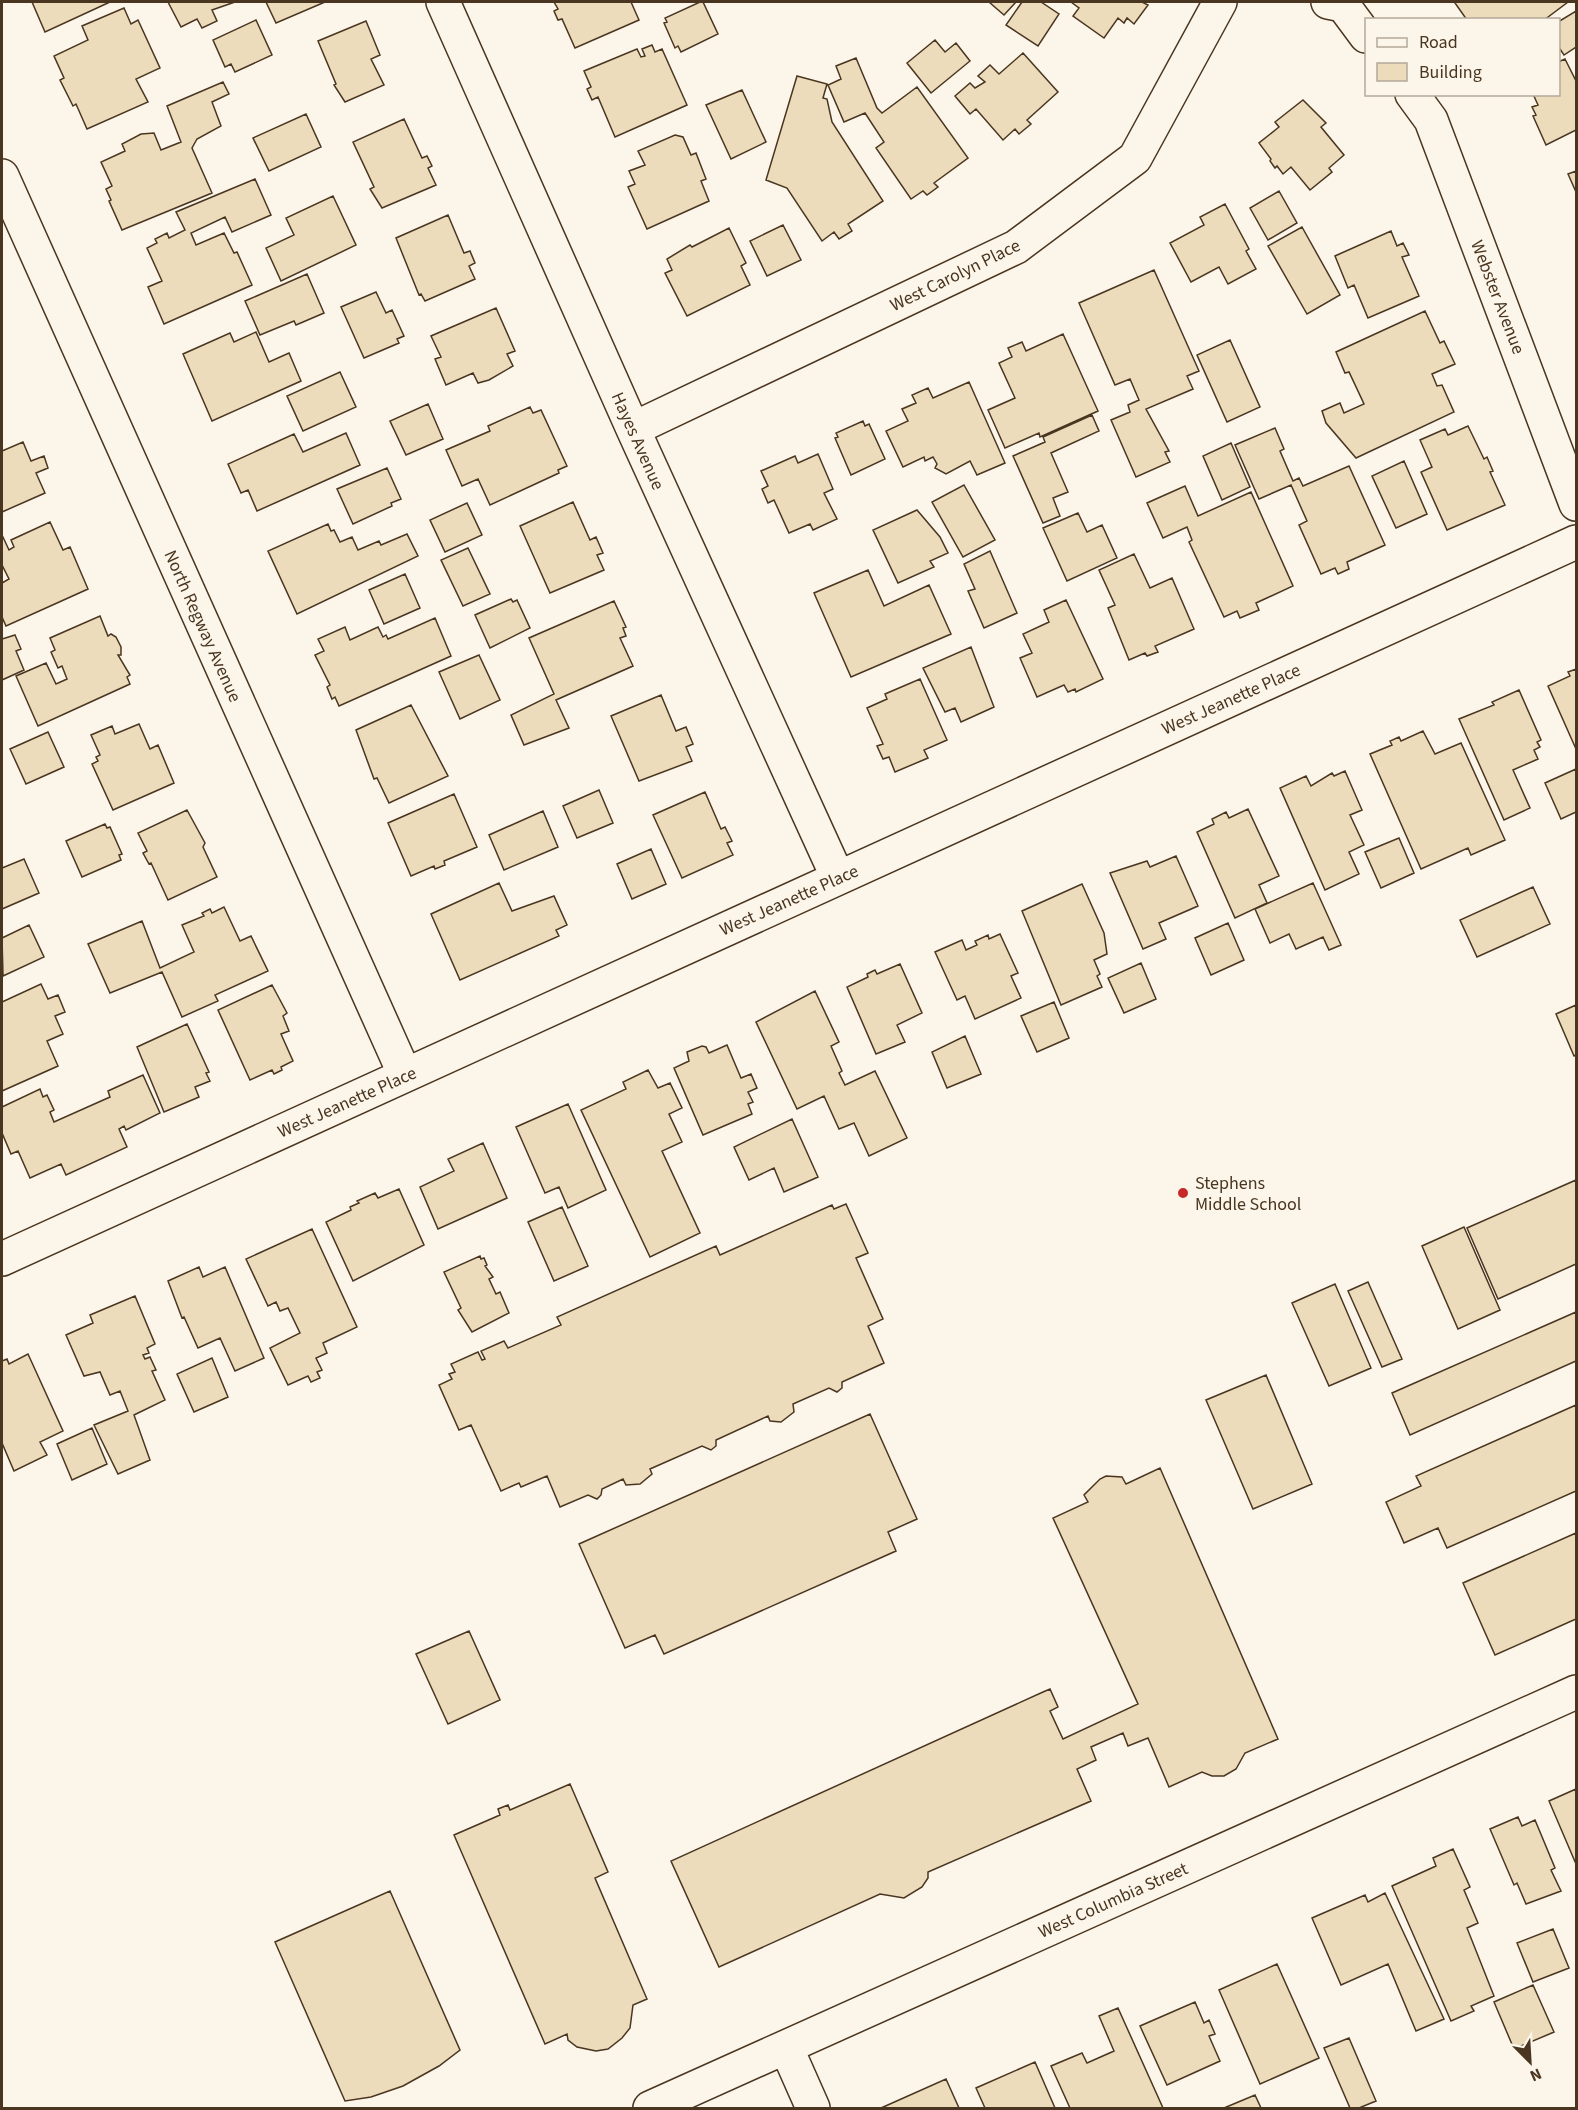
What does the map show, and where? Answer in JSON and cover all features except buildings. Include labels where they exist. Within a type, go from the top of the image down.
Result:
[{"type":"street","name":"Hayes Avenue","points":[[443,2],[633,429],[838,878]]},
{"type":"street","name":"West Carolyn Place","points":[[633,429],[1016,247],[1135,158],[1220,2]]},
{"type":"street","points":[[1328,2],[1343,5],[1365,35]]},
{"type":"street","name":"Webster Avenue","points":[[1413,96],[1431,120],[1576,504]]},
{"type":"street","name":"North Regway Avenue","points":[[2,176],[405,1075]]},
{"type":"street","name":"West Jeanette Place","points":[[2,1259],[1576,542]]},
{"type":"street","name":"West Columbia Street","points":[[650,2109],[1576,1692]]},
{"type":"street","points":[[786,2048],[813,2109]]},
{"type":"place","name":"Stephens Middle School","points":[[1183,1193]]}]
